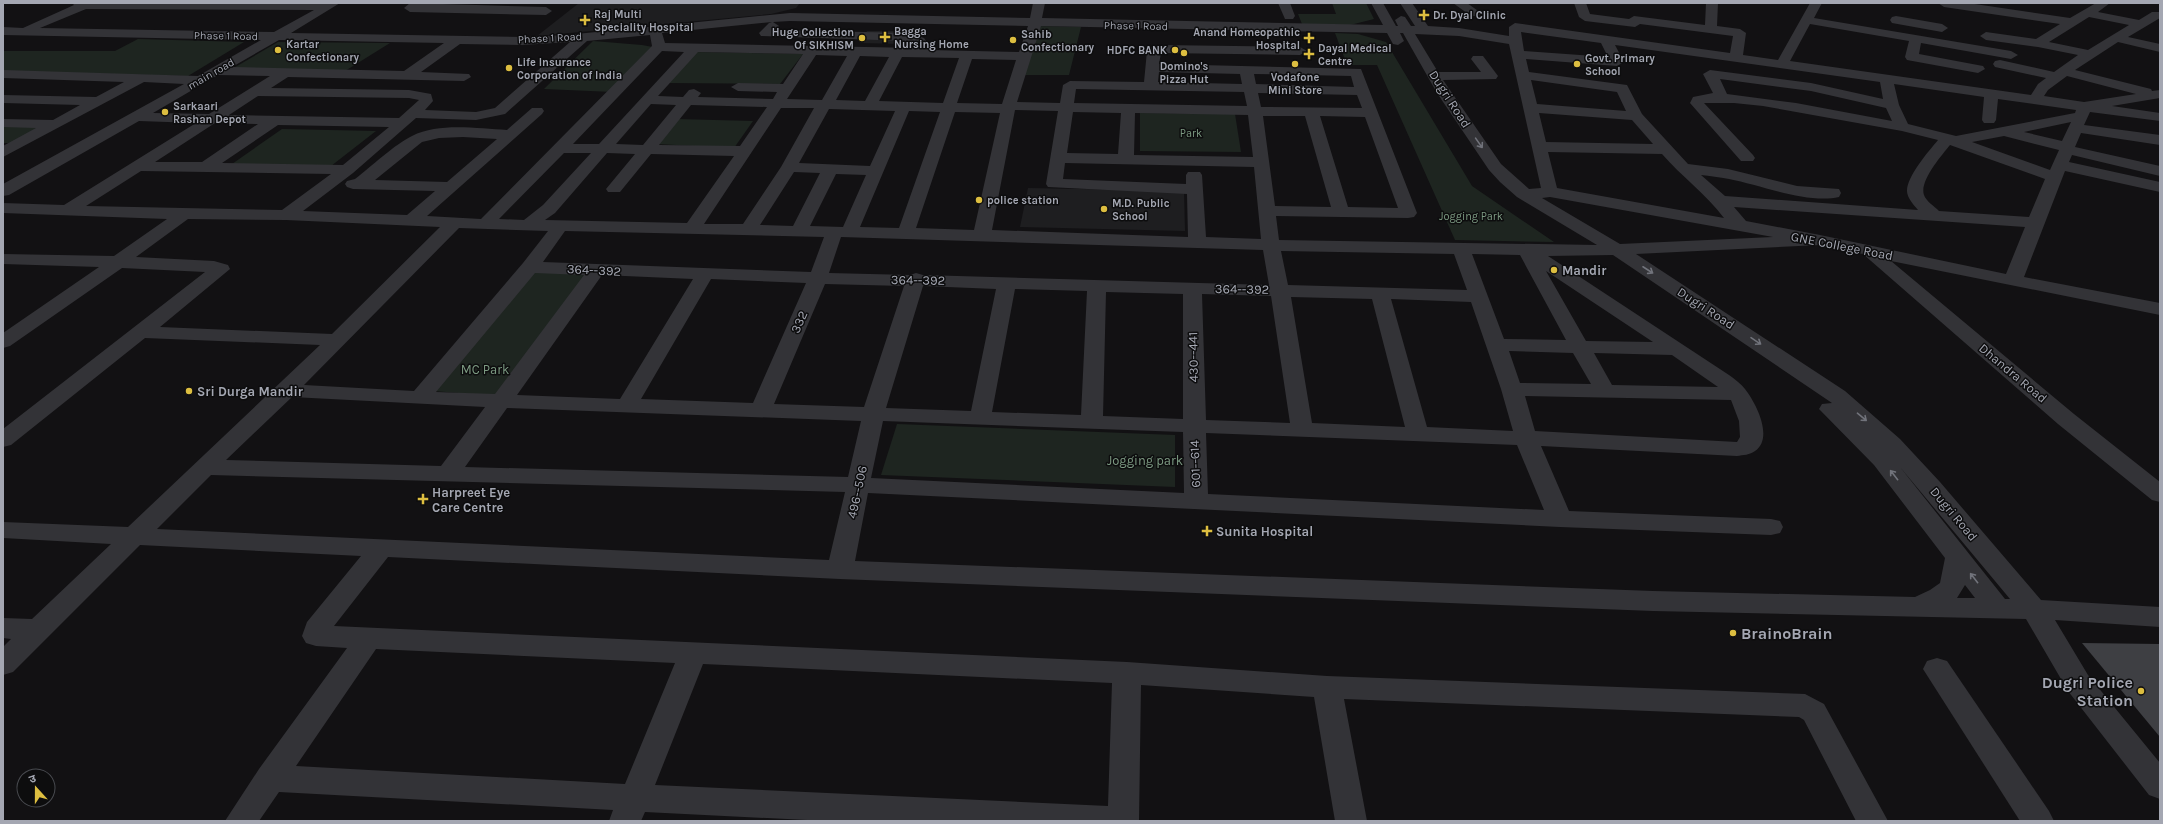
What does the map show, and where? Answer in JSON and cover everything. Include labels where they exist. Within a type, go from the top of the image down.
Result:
[{"type":"street","points":[[982,235],[1008,107],[1035,24],[1039,3]]},
{"type":"street","points":[[1284,3],[1289,16]]},
{"type":"street","name":"Dugri Road","points":[[1377,3],[1408,30],[1408,60],[1492,186],[1594,250],[1793,381],[1841,417],[1882,460],[1998,608]]},
{"type":"street","name":"Dugri Road","points":[[1391,3],[1435,76],[1495,167],[1506,179],[1524,193],[1617,250],[1802,372],[1864,419],[1892,444],[1932,488],[2034,609],[2078,683],[2160,786]]},
{"type":"street","points":[[1406,3],[1408,30]]},
{"type":"street","points":[[1459,3],[1475,13]]},
{"type":"street","points":[[1580,3],[1585,18],[1633,17],[1742,34],[1736,58]]},
{"type":"street","points":[[1711,28],[1712,3]]},
{"type":"street","points":[[21,31],[84,4],[331,5]]},
{"type":"street","points":[[1944,4],[2001,7],[2070,22],[2092,34],[2113,37],[2160,48]]},
{"type":"street","points":[[2038,43],[2086,10],[2108,4]]},
{"type":"street","name":"main road","points":[[3,191],[136,117],[331,5]]},
{"type":"street","points":[[1782,64],[1815,5],[1829,9]]},
{"type":"street","points":[[398,16],[414,6],[546,10]]},
{"type":"street","points":[[1998,27],[2001,7]]},
{"type":"street","points":[[1896,20],[1903,9]]},
{"type":"street","points":[[2086,10],[2140,24]]},
{"type":"street","points":[[1550,192],[1515,41],[1516,27],[1992,93],[2037,94],[2061,74],[2113,37],[2156,16],[2137,10]]},
{"type":"street","points":[[3,26],[28,15]]},
{"type":"street","name":"Phase 1 Road","points":[[3,31],[522,41],[790,17],[1035,24],[1408,30],[1459,32],[1515,41]]},
{"type":"street","points":[[1633,17],[1640,44]]},
{"type":"street","points":[[1934,17],[1948,19]]},
{"type":"street","points":[[1881,18],[1957,31]]},
{"type":"street","points":[[1806,20],[2011,55]]},
{"type":"street","points":[[1984,25],[2076,37]]},
{"type":"street","points":[[773,26],[765,33],[909,37],[919,41],[924,48],[921,53]]},
{"type":"street","points":[[655,29],[659,47]]},
{"type":"street","points":[[1294,29],[1306,70]]},
{"type":"street","points":[[1973,33],[2038,43],[2084,57],[2101,66]]},
{"type":"street","points":[[136,117],[273,121],[476,116],[496,113],[529,87],[585,36]]},
{"type":"street","points":[[1916,38],[1912,57],[1981,74],[2037,94],[2080,117],[2160,140]]},
{"type":"street","points":[[406,76],[457,40]]},
{"type":"street","points":[[1606,40],[1617,62],[1622,88],[1636,116],[1683,168],[1720,201],[1741,227]]},
{"type":"street","points":[[486,224],[558,148],[659,47],[1024,56]]},
{"type":"street","points":[[528,225],[549,209],[694,48]]},
{"type":"street","points":[[1151,86],[1154,51],[1160,49],[1300,51]]},
{"type":"street","points":[[692,228],[812,51]]},
{"type":"street","points":[[748,230],[789,168],[856,52]]},
{"type":"street","points":[[1697,52],[1722,98]]},
{"type":"street","points":[[870,105],[897,53]]},
{"type":"street","points":[[906,234],[967,54]]},
{"type":"street","points":[[1519,55],[1617,62]]},
{"type":"street","points":[[1435,76],[1491,76],[1478,60]]},
{"type":"street","points":[[2000,64],[2061,74],[2158,94]]},
{"type":"street","points":[[1152,68],[1356,72],[1409,212],[1405,214],[1267,211]]},
{"type":"street","points":[[1246,70],[1254,111],[1271,245],[1280,290],[1302,430]]},
{"type":"street","points":[[215,71],[464,78]]},
{"type":"street","points":[[69,209],[285,73]]},
{"type":"street","points":[[3,74],[200,80]]},
{"type":"street","points":[[1710,74],[1811,87],[1892,105]]},
{"type":"street","points":[[1523,75],[1622,88]]},
{"type":"street","points":[[4,150],[143,78]]},
{"type":"street","points":[[1886,78],[1892,105],[1902,127]]},
{"type":"street","points":[[1194,189],[1054,184],[1068,107],[1069,87],[1072,84],[1363,91]]},
{"type":"street","points":[[614,189],[687,101],[698,89],[705,87]]},
{"type":"street","points":[[721,87],[787,88]]},
{"type":"street","points":[[255,92],[409,94],[426,97],[426,101],[408,118],[347,170],[286,215]]},
{"type":"street","points":[[1989,120],[1992,93]]},
{"type":"street","points":[[1934,216],[1917,197],[1915,187],[1924,169],[1951,140],[2080,117],[2158,94]]},
{"type":"street","points":[[1747,158],[1701,109],[1697,102],[1700,99],[1722,98],[1809,109],[1902,127],[2057,171],[2160,187]]},
{"type":"street","points":[[3,99],[98,101]]},
{"type":"street","points":[[647,100],[949,107],[1128,108],[1372,114]]},
{"type":"street","name":"332","points":[[761,410],[818,278],[876,171],[904,106]]},
{"type":"street","points":[[1126,159],[1128,108]]},
{"type":"street","points":[[1531,108],[1636,116]]},
{"type":"street","points":[[411,221],[452,187],[537,111]]},
{"type":"street","points":[[1311,112],[1341,213]]},
{"type":"street","points":[[2080,117],[2160,117]]},
{"type":"street","points":[[2013,281],[2035,223],[2080,117]]},
{"type":"street","points":[[204,168],[273,121]]},
{"type":"street","points":[[3,123],[54,124]]},
{"type":"street","points":[[2002,132],[2160,171]]},
{"type":"street","points":[[359,184],[417,139],[424,136],[444,133],[511,135]]},
{"type":"street","points":[[1540,147],[1665,149]]},
{"type":"street","points":[[558,148],[744,151]]},
{"type":"street","points":[[1059,158],[1193,162],[1260,162]]},
{"type":"street","points":[[1193,162],[1197,242]]},
{"type":"street","points":[[138,166],[347,170]]},
{"type":"street","points":[[789,168],[876,171]]},
{"type":"street","points":[[1683,168],[1739,176],[1797,191],[1833,193]]},
{"type":"street","points":[[799,231],[830,169]]},
{"type":"street","points":[[330,183],[452,187]]},
{"type":"street","name":"GNE College Road","points":[[1524,193],[1550,192],[1820,240],[2013,281],[2160,309]]},
{"type":"street","points":[[1720,201],[2035,223]]},
{"type":"street","points":[[3,208],[184,214],[286,215],[486,224],[982,235],[1271,245],[1617,250],[1820,240]]},
{"type":"street","points":[[3,342],[184,214]]},
{"type":"street","points":[[3,664],[36,630],[287,390],[455,222]]},
{"type":"street","points":[[420,398],[530,267],[561,226]]},
{"type":"street","points":[[1461,248],[1477,296],[1512,389],[1526,438],[1560,520]]},
{"type":"street","points":[[1526,249],[1579,347],[1606,392]]},
{"type":"street","points":[[287,390],[420,398],[1526,438],[1737,449],[1746,447],[1753,438],[1748,414],[1738,394],[1722,379],[1526,249]]},
{"type":"street","name":"Dhandra Road","points":[[1868,250],[2066,419],[2160,494]]},
{"type":"street","points":[[3,440],[221,269],[214,266],[118,262],[6,261]]},
{"type":"street","name":"364--392","points":[[530,267],[596,271],[818,278],[916,279],[1477,296]]},
{"type":"street","points":[[447,475],[596,271]]},
{"type":"street","points":[[627,406],[705,274]]},
{"type":"street","name":"496--506","points":[[840,570],[874,414],[916,279]]},
{"type":"street","points":[[980,418],[1007,282]]},
{"type":"street","points":[[1092,423],[1098,285]]},
{"type":"street","name":"430--441","points":[[1192,288],[1194,426]]},
{"type":"street","points":[[1380,293],[1418,435]]},
{"type":"street","points":[[141,332],[337,340]]},
{"type":"street","points":[[1495,345],[1679,350]]},
{"type":"street","points":[[1512,389],[1738,394]]},
{"type":"street","name":"601--614","points":[[1194,426],[1196,502]]},
{"type":"street","points":[[205,467],[447,475],[858,485],[1560,520],[1771,527]]},
{"type":"street","points":[[3,530],[840,570],[1638,600],[2034,609],[2160,617]]},
{"type":"street","points":[[381,548],[317,629],[316,636],[324,638],[369,638],[1127,674],[1327,687],[1805,706],[1814,712],[1872,821]]},
{"type":"street","points":[[1916,606],[1944,596],[1953,588],[1958,558]]},
{"type":"street","points":[[3,628],[36,630]]},
{"type":"street","points":[[241,821],[369,638]]},
{"type":"street","points":[[629,810],[693,654]]},
{"type":"street","points":[[1937,669],[2038,821]]},
{"type":"street","points":[[1123,821],[1127,674]]},
{"type":"street","points":[[1327,687],[1351,821]]},
{"type":"street","points":[[270,778],[629,810],[1117,821]]},
{"type":"shaded area","points":[[579,3],[800,3],[796,8],[771,14],[537,36]]},
{"type":"shaded area","name":"Bagga Nursing Home","points":[[867,31],[909,31],[902,44],[860,43]]},
{"type":"shaded area","name":"M.D. Public School","points":[[1028,188],[1184,191],[1185,231],[1020,227]]},
{"type":"green space","points":[[1332,3],[1366,3],[1374,19],[1350,25],[1302,24],[1298,14],[1336,14]]},
{"type":"green space","points":[[1037,26],[1081,27],[1069,75],[1024,75]]},
{"type":"green space","name":"Jogging Park","points":[[1335,33],[1358,34],[1386,42],[1472,186],[1554,242],[1455,240],[1377,65],[1347,65]]},
{"type":"green space","points":[[138,39],[244,42],[188,76],[3,71],[3,51],[115,51]]},
{"type":"green space","points":[[593,41],[642,45],[658,48],[613,92],[544,89]]},
{"type":"green space","points":[[278,42],[390,43],[345,71],[232,69]]},
{"type":"green space","points":[[695,52],[803,54],[780,84],[667,83]]},
{"type":"green space","name":"Park","points":[[1140,113],[1235,114],[1241,152],[1140,151]]},
{"type":"green space","points":[[677,119],[753,121],[734,148],[656,144]]},
{"type":"green space","points":[[3,125],[44,126],[11,143],[3,143]]},
{"type":"green space","points":[[282,129],[376,131],[331,166],[232,164]]},
{"type":"green space","name":"MC Park","points":[[534,272],[589,273],[497,396],[433,391]]},
{"type":"green space","name":"Jogging park","points":[[897,424],[1175,435],[1175,487],[881,475]]},
{"type":"building","name":"Dugri Police Station","points":[[2082,643],[2160,644],[2160,737]]},
{"type":"place","name":"Dr. Dyal Clinic","points":[[1424,15]]},
{"type":"place","name":"Raj Multi Speciality Hospital","points":[[585,20]]},
{"type":"place","name":"Bagga Nursing Home","points":[[885,37]]},
{"type":"place","name":"Huge Collection Of SIKHISM","points":[[862,38]]},
{"type":"place","name":"Anand Homeopathic Hospital","points":[[1309,38]]},
{"type":"place","name":"Sahib Confectionary","points":[[1013,40]]},
{"type":"place","name":"Kartar Confectionary","points":[[278,50]]},
{"type":"place","name":"HDFC BANK","points":[[1175,50]]},
{"type":"place","name":"Domino's Pizza Hut","points":[[1184,53]]},
{"type":"place","name":"Dayal Medical Centre","points":[[1309,54]]},
{"type":"place","name":"Vodafone Mini Store","points":[[1295,64]]},
{"type":"place","name":"Govt. Primary School","points":[[1577,64]]},
{"type":"place","name":"Life Insurance Corporation of India","points":[[509,68]]},
{"type":"place","name":"Sarkaari Rashan Depot","points":[[165,112]]},
{"type":"place","name":"police station","points":[[979,200]]},
{"type":"place","name":"M.D. Public School","points":[[1104,209]]},
{"type":"place","name":"Mandir","points":[[1554,270]]},
{"type":"place","name":"Sri Durga Mandir","points":[[189,391]]},
{"type":"place","name":"Harpreet Eye Care Centre","points":[[423,499]]},
{"type":"place","name":"Sunita Hospital","points":[[1207,531]]},
{"type":"place","name":"BrainoBrain","points":[[1733,633]]},
{"type":"place","name":"Dugri Police Station","points":[[2141,691]]}]
